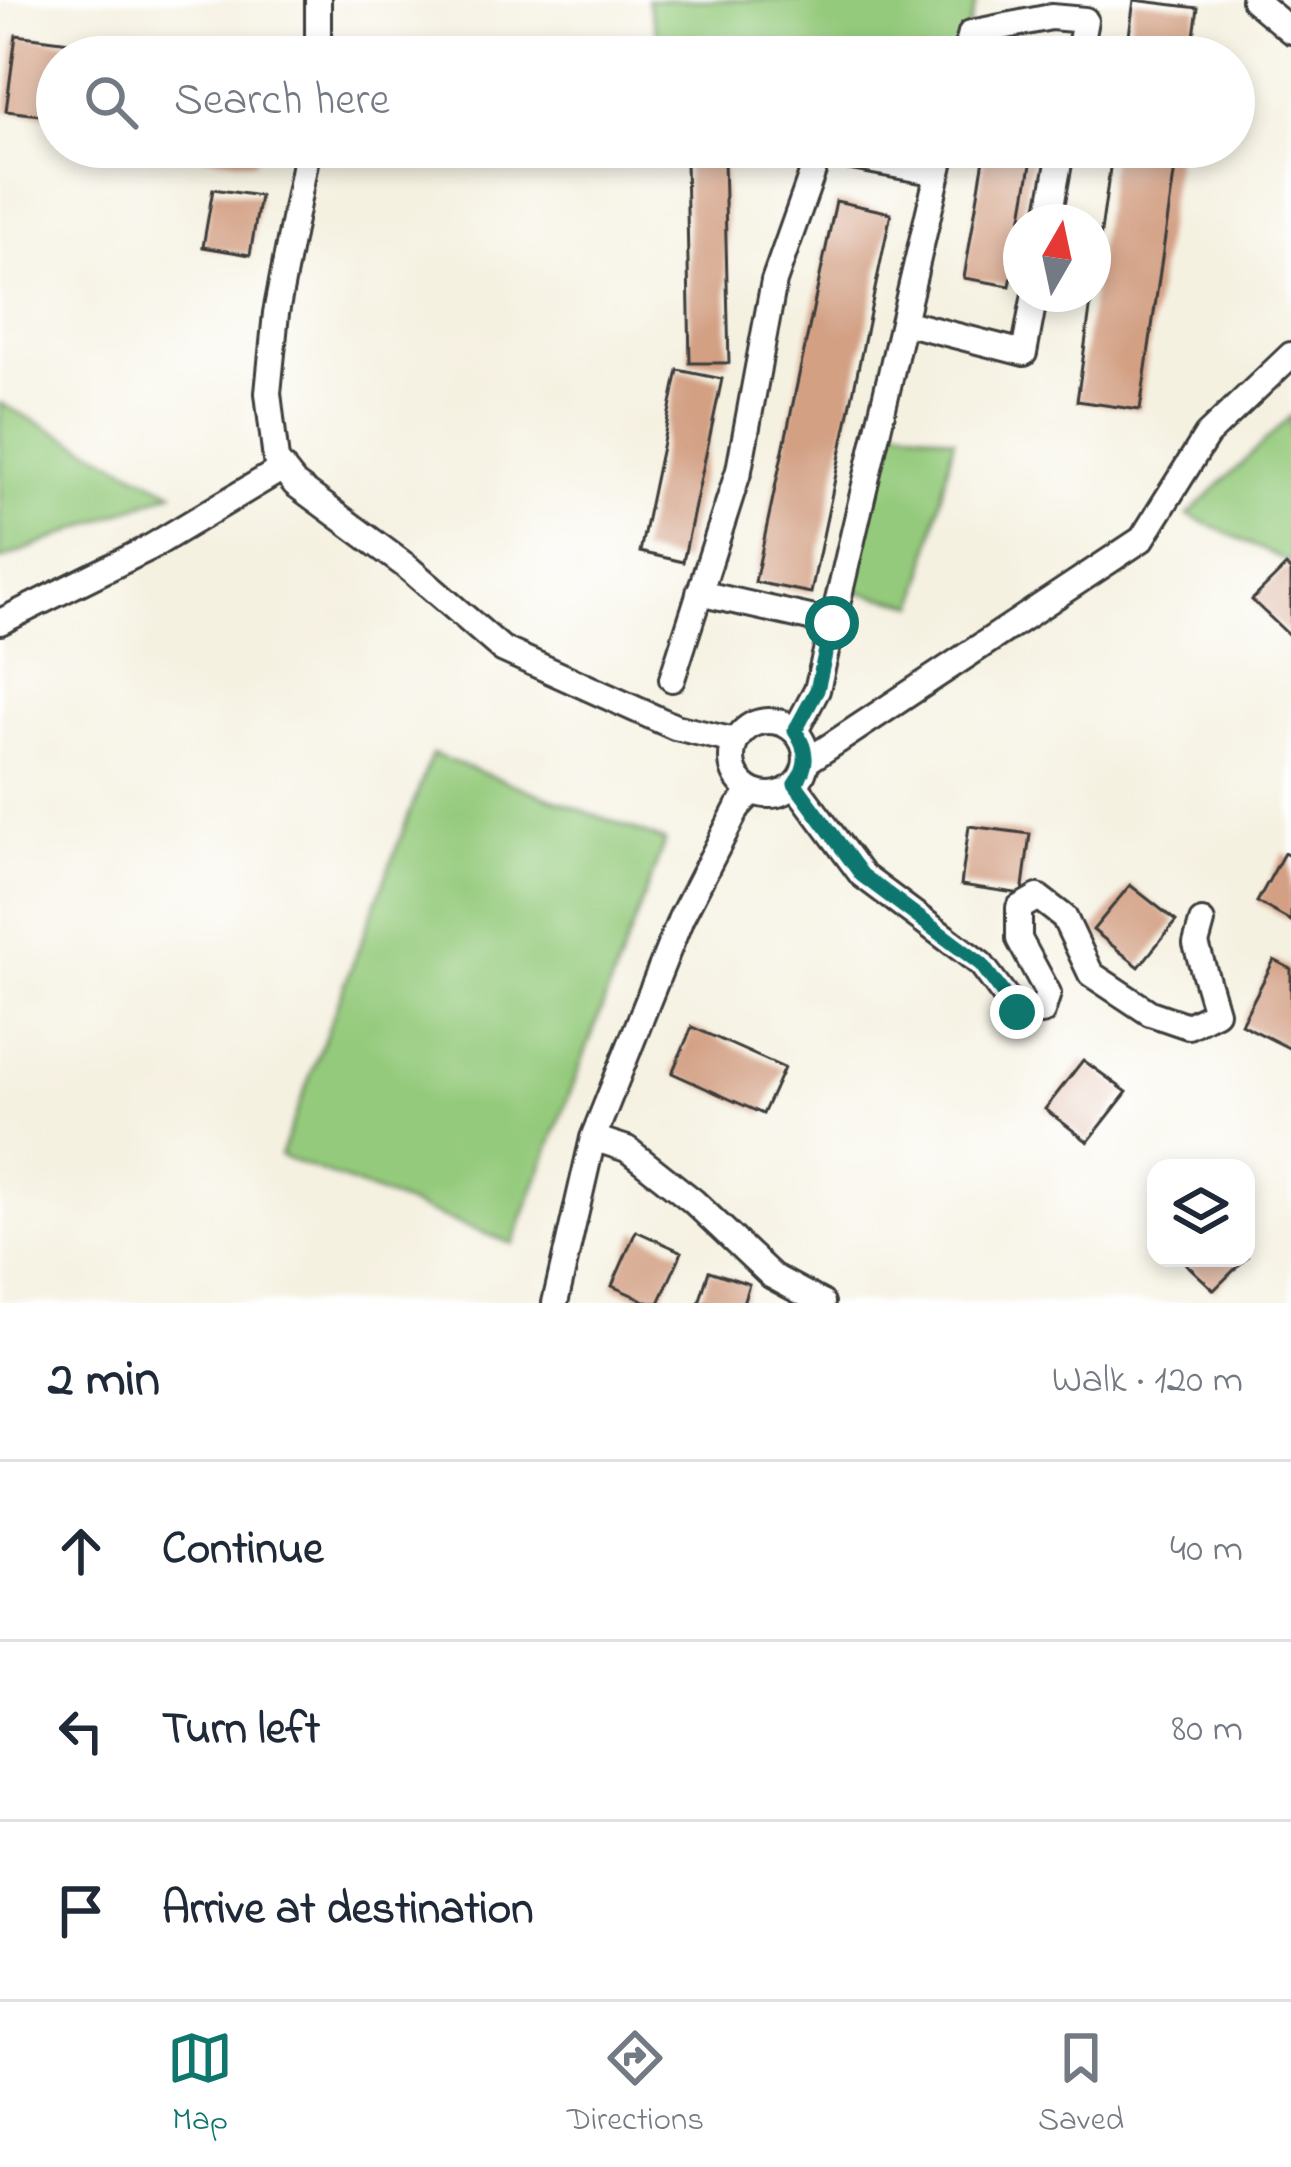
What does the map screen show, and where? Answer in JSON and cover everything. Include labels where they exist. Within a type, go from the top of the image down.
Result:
[{"type":"street","points":[[318,0],[318,36]]},
{"type":"street","points":[[1254,0],[1291,31]]},
{"type":"street","points":[[970,36],[1051,17],[1085,20],[1082,36]]},
{"type":"street","points":[[304,168],[277,314],[268,393],[276,460],[295,484],[406,566],[502,649],[675,727],[735,741]]},
{"type":"street","points":[[672,679],[739,470],[773,280],[814,168]]},
{"type":"street","points":[[911,168],[938,173]]},
{"type":"street","points":[[795,731],[817,690],[939,168]]},
{"type":"street","points":[[1051,204],[1058,168]]},
{"type":"street","points":[[903,322],[1024,353],[1032,312]]},
{"type":"street","points":[[1202,922],[1196,944],[1216,1012],[1188,1026],[1150,1013],[1090,974],[1064,917],[1038,898],[1019,908],[1019,939],[1048,993],[1042,1012],[1017,1012],[981,964],[862,875],[801,773],[802,741],[795,731],[774,721],[751,724],[731,752],[732,767],[742,784],[752,792],[774,795],[801,773],[1142,539],[1207,435],[1291,355]]},
{"type":"street","points":[[0,622],[151,548],[284,468]]},
{"type":"street","points":[[699,593],[832,623]]},
{"type":"street","points":[[555,1303],[593,1138],[681,919],[738,807],[752,792]]},
{"type":"street","points":[[593,1138],[627,1149],[693,1201],[772,1276],[823,1303]]},
{"type":"green space","points":[[647,0],[977,0],[966,36],[658,36]]},
{"type":"green space","points":[[0,403],[173,492],[0,560]]},
{"type":"green space","points":[[1291,416],[1291,563],[1188,515]]},
{"type":"green space","points":[[886,424],[954,439],[917,605],[849,590]]},
{"type":"green space","points":[[432,754],[665,841],[513,1244],[280,1156]]},
{"type":"building","points":[[1134,0],[1198,8],[1194,36],[1129,36]]},
{"type":"building","points":[[16,35],[36,38],[36,115],[6,111]]},
{"type":"building","points":[[686,168],[724,168],[729,363],[690,363]]},
{"type":"building","points":[[982,168],[1030,168],[1024,204],[1003,204],[1003,285],[964,278]]},
{"type":"building","points":[[1110,168],[1175,168],[1140,410],[1077,401],[1090,312],[1111,312],[1111,204],[1105,204]]},
{"type":"building","points":[[213,189],[260,196],[250,255],[203,247]]},
{"type":"building","points":[[836,201],[891,213],[811,593],[755,582]]},
{"type":"building","points":[[678,370],[722,379],[683,562],[640,552]]},
{"type":"building","points":[[1286,566],[1291,571],[1291,637],[1252,600]]},
{"type":"building","points":[[969,826],[1030,834],[1022,894],[961,885]]},
{"type":"building","points":[[1284,853],[1291,857],[1291,921],[1257,902]]},
{"type":"building","points":[[1130,885],[1176,921],[1139,967],[1093,930]]},
{"type":"building","points":[[1274,960],[1291,969],[1291,1049],[1241,1024]]},
{"type":"building","points":[[692,1027],[784,1068],[763,1114],[672,1073]]},
{"type":"building","points":[[1083,1060],[1127,1092],[1088,1142],[1045,1109]]},
{"type":"building","points":[[636,1231],[682,1252],[659,1303],[612,1286]]},
{"type":"building","points":[[1189,1267],[1237,1267],[1214,1290]]},
{"type":"building","points":[[709,1271],[749,1284],[743,1303],[699,1303]]},
{"type":"route","points":[[832,623],[817,690],[795,731],[806,752],[802,775],[795,784],[862,875],[981,964],[1017,1012]]}]
